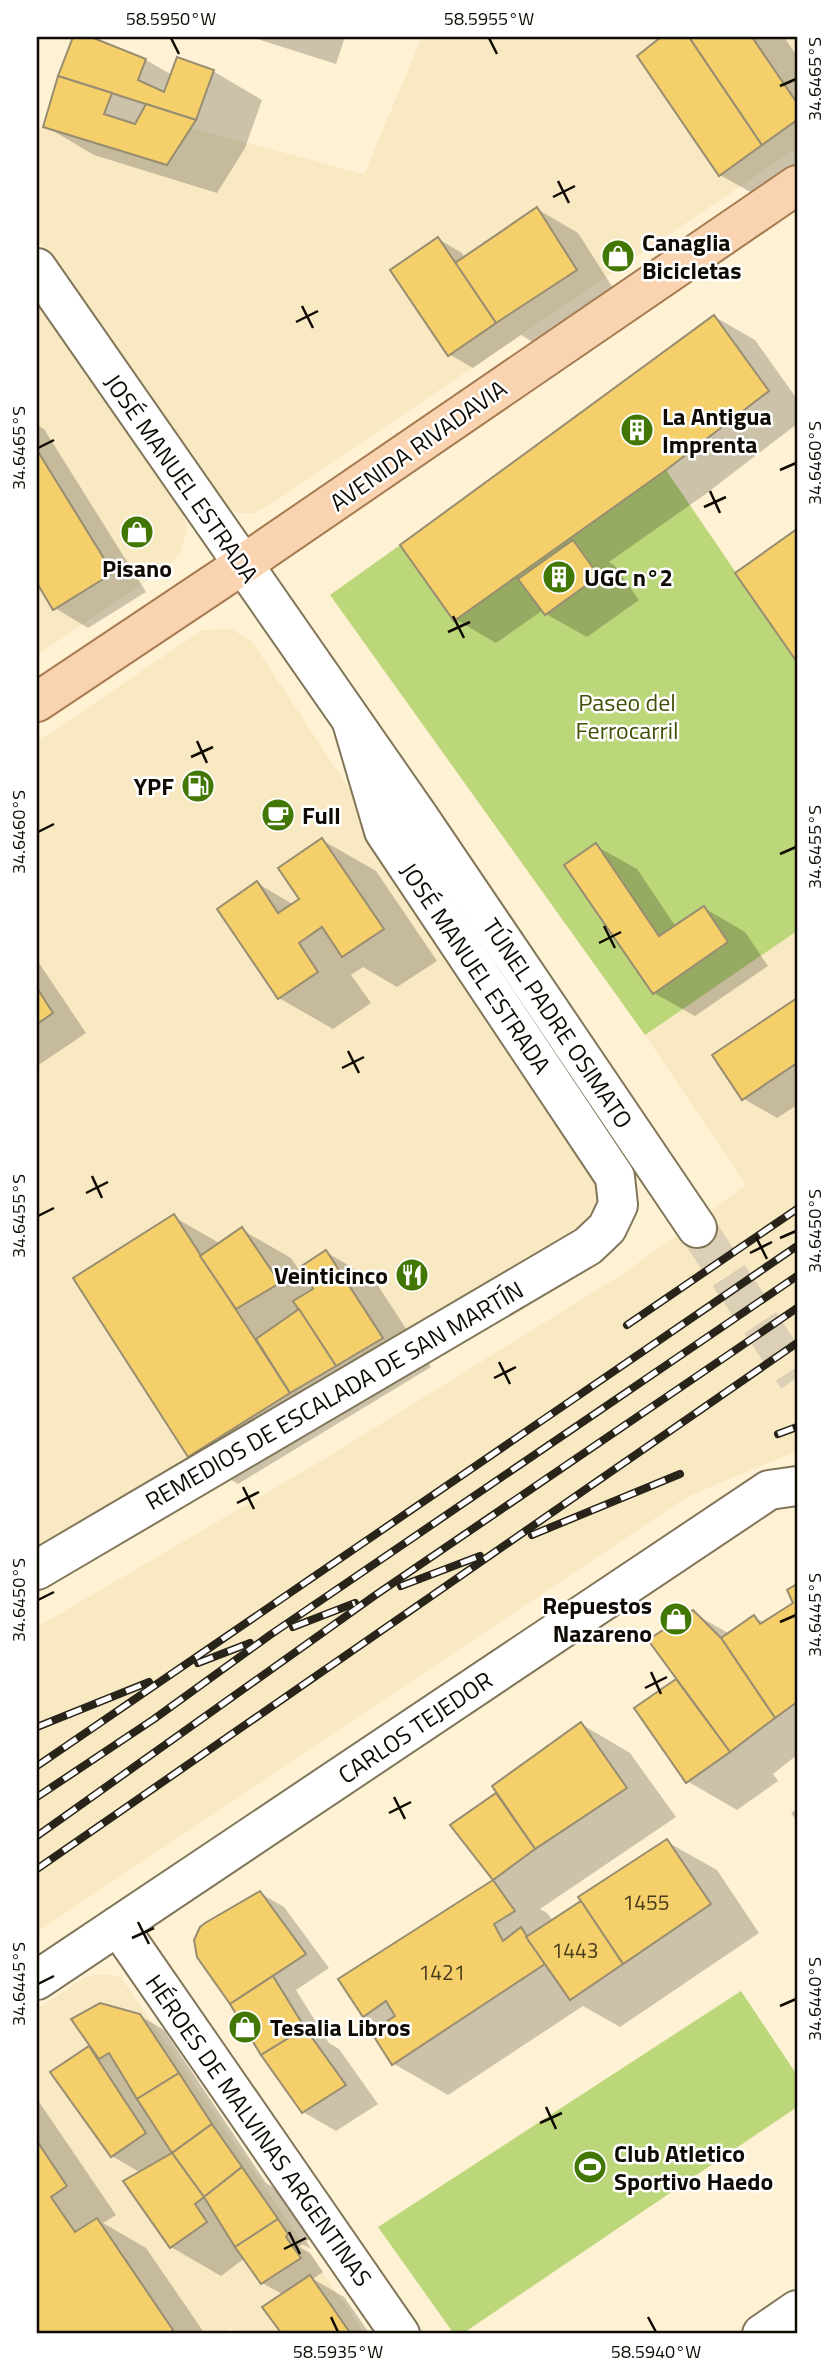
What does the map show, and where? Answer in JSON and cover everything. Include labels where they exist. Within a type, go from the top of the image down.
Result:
[{"type":"main road","name":"AVENIDA RIVADAVIA","points":[[37,702],[797,185]]},
{"type":"street","name":"JOSÉ MANUEL ESTRADA","points":[[37,268],[419,817]]},
{"type":"street","name":"JOSÉ MANUEL ESTRADA","points":[[352,722],[384,831],[615,1177],[618,1205]]},
{"type":"street","name":"TÚNEL PADRE OSIMATO","points":[[419,817],[696,1228]]},
{"type":"street","name":"REMEDIOS DE ESCALADA DE SAN MARTÍN","points":[[37,1570],[588,1246],[607,1228],[618,1205]]},
{"type":"street","name":"CARLOS TEJEDOR","points":[[37,1980],[769,1490],[797,1486]]},
{"type":"street","name":"HÉROES DE MALVINAS ARGENTINAS","points":[[118,1926],[400,2334]]},
{"type":"street","points":[[762,2334],[797,2310]]},
{"type":"shaded area","points":[[422,37],[797,37],[797,148],[274,502],[253,514],[234,512],[221,503],[37,238],[37,131],[43,127],[167,165],[191,128],[364,174]]},
{"type":"shaded area","points":[[37,301],[183,510],[187,530],[180,554],[163,570],[37,655]]},
{"type":"shaded area","points":[[232,629],[253,643],[603,1173],[601,1203],[578,1228],[37,1547],[37,742],[202,630]]},
{"type":"shaded area","points":[[797,931],[797,1451],[687,1497],[37,1932],[37,1627],[321,1461],[624,1273],[746,1185],[645,1035]]},
{"type":"shaded area","points":[[104,1974],[121,1977],[365,2334],[236,2334],[232,2328],[222,2334],[37,2334],[37,2009],[85,1977]]},
{"type":"green space","name":"Paseo del Ferrocarril","points":[[666,470],[797,662],[797,931],[645,1035],[330,595],[400,545],[454,620]]},
{"type":"green space","name":"Club Atletico Sportivo Haedo","points":[[741,1991],[797,2075],[797,2107],[462,2334],[454,2334],[378,2227]]},
{"type":"building","points":[[73,37],[91,37],[146,59],[138,80],[164,92],[177,57],[214,70],[196,120],[58,76]]},
{"type":"building","points":[[661,37],[689,37],[762,145],[719,176],[637,56]]},
{"type":"building","points":[[689,37],[752,37],[797,103],[797,120],[762,145]]},
{"type":"building","points":[[58,76],[112,93],[104,114],[135,124],[146,104],[196,120],[167,165],[43,127]]},
{"type":"building","points":[[537,207],[577,270],[496,323],[455,263]]},
{"type":"building","points":[[438,237],[496,323],[448,356],[390,270]]},
{"type":"building","name":"La Antigua Imprenta","points":[[714,315],[769,391],[666,470],[454,621],[400,545]]},
{"type":"building","points":[[37,450],[113,573],[53,610],[37,583]]},
{"type":"building","points":[[797,529],[797,662],[735,573]]},
{"type":"building","name":"UGC n°2","points":[[573,540],[599,576],[545,615],[518,579]]},
{"type":"building","points":[[322,838],[384,929],[342,957],[322,927],[299,943],[318,972],[278,999],[217,909],[257,881],[278,913],[299,899],[278,868]]},
{"type":"building","points":[[596,843],[659,936],[704,906],[728,942],[653,994],[564,865]]},
{"type":"building","points":[[37,988],[53,1013],[37,1024]]},
{"type":"building","points":[[797,998],[797,1063],[742,1100],[712,1055]]},
{"type":"building","points":[[174,1214],[290,1393],[188,1457],[73,1278]]},
{"type":"building","points":[[242,1227],[280,1283],[236,1309],[200,1256]]},
{"type":"building","points":[[326,1250],[383,1338],[336,1366],[293,1301],[313,1289],[300,1267]]},
{"type":"building","points":[[299,1309],[336,1366],[290,1393],[256,1339]]},
{"type":"building","points":[[797,1584],[797,1702],[775,1718],[721,1638],[754,1615],[760,1624],[793,1603],[787,1590]]},
{"type":"building","points":[[693,1610],[721,1638],[775,1718],[730,1752],[648,1640]]},
{"type":"building","points":[[676,1679],[730,1752],[686,1783],[634,1708]]},
{"type":"building","points":[[581,1722],[627,1788],[535,1849],[492,1786]]},
{"type":"building","points":[[496,1793],[535,1849],[493,1880],[450,1825]]},
{"type":"building","points":[[667,1839],[711,1904],[623,1964],[578,1897]]},
{"type":"building","points":[[493,1880],[515,1911],[494,1924],[503,1941],[521,1927],[545,1964],[392,2065],[371,2032],[395,2016],[386,2001],[363,2017],[338,1979]]},
{"type":"building","points":[[260,1891],[306,1954],[230,2004],[197,1957],[194,1940],[205,1923]]},
{"type":"building","points":[[581,1901],[623,1964],[570,2000],[526,1937]]},
{"type":"building","points":[[273,1976],[305,2028],[261,2055],[230,2004]]},
{"type":"building","points":[[100,2003],[140,2014],[179,2073],[137,2099],[109,2053],[99,2059],[71,2019]]},
{"type":"building","points":[[305,2028],[346,2085],[302,2113],[261,2055]]},
{"type":"building","points":[[89,2046],[146,2133],[111,2157],[50,2072]]},
{"type":"building","points":[[179,2073],[212,2124],[172,2153],[137,2099]]},
{"type":"building","points":[[212,2124],[242,2167],[204,2197],[172,2153]]},
{"type":"building","points":[[37,2141],[67,2186],[51,2197],[75,2232],[97,2218],[173,2330],[167,2334],[37,2334]]},
{"type":"building","points":[[172,2153],[204,2197],[195,2204],[207,2222],[170,2248],[123,2181]]},
{"type":"building","points":[[242,2167],[278,2219],[235,2247],[204,2197]]},
{"type":"building","points":[[278,2219],[288,2234],[286,2237],[301,2258],[261,2284],[235,2247]]},
{"type":"building","points":[[310,2275],[351,2334],[282,2334],[262,2307]]},
{"type":"tunnel","points":[[697,1228],[797,1378]]},
{"type":"railway","points":[[627,1325],[797,1209]]},
{"type":"railway","points":[[37,1766],[797,1246]]},
{"type":"railway","points":[[37,1797],[797,1276]]},
{"type":"railway","points":[[37,1836],[377,1594],[797,1308]]},
{"type":"railway","points":[[37,1869],[797,1343]]},
{"type":"railway","points":[[778,1434],[797,1427]]},
{"type":"railway","points":[[532,1535],[680,1474]]},
{"type":"railway","points":[[401,1586],[480,1556]]},
{"type":"railway","points":[[293,1627],[355,1603]]},
{"type":"railway","points":[[198,1663],[250,1643]]},
{"type":"railway","points":[[37,1727],[149,1682]]},
{"type":"place","name":"Canaglia Bicicletas","points":[[618,256]]},
{"type":"place","name":"La Antigua Imprenta","points":[[637,430]]},
{"type":"place","name":"Pisano","points":[[137,532]]},
{"type":"place","name":"UGC n°2","points":[[559,577]]},
{"type":"place","name":"YPF","points":[[198,786]]},
{"type":"place","name":"Full","points":[[278,815]]},
{"type":"place","name":"Veinticinco","points":[[412,1275]]},
{"type":"place","name":"Repuestos Nazareno","points":[[676,1619]]},
{"type":"place","name":"Tesalia Libros","points":[[245,2027]]},
{"type":"place","name":"Club Atletico Sportivo Haedo","points":[[590,2167]]}]
